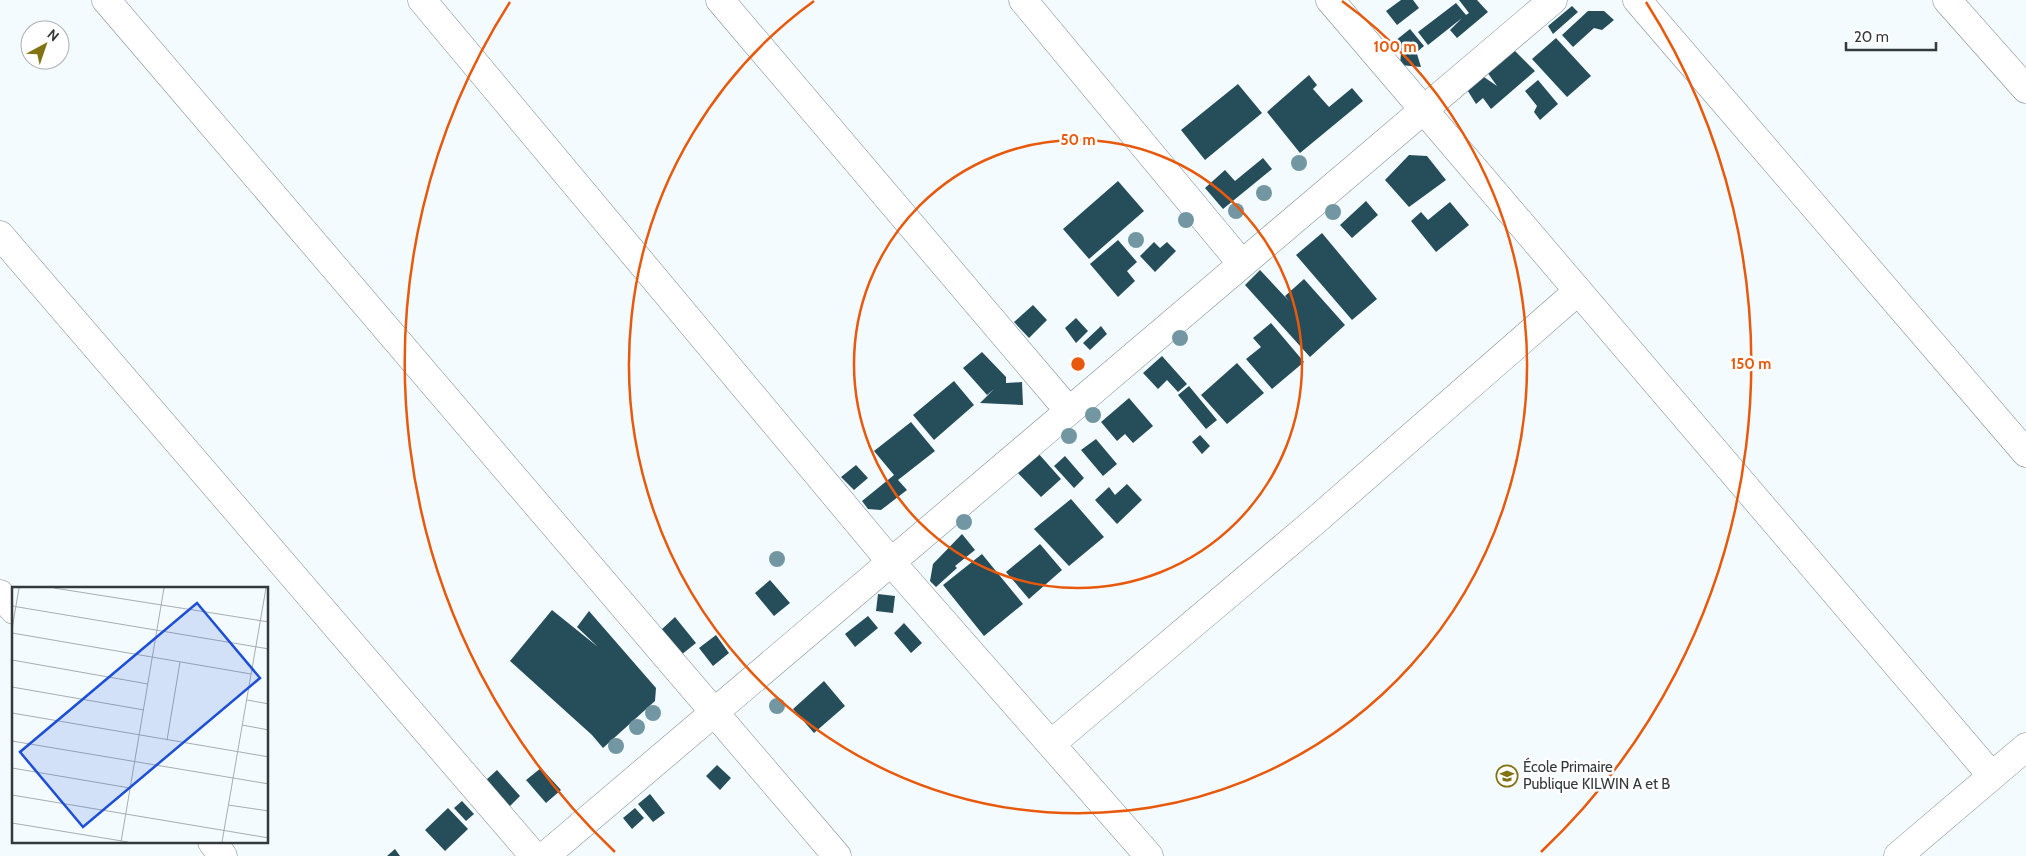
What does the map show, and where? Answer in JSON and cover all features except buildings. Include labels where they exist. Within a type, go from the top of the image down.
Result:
[{"type":"street","points":[[106,0],[716,711],[837,856]]},
{"type":"street","points":[[422,0],[891,562],[1149,856]]},
{"type":"street","points":[[720,0],[1069,411]]},
{"type":"street","points":[[1023,0],[1242,264]]},
{"type":"street","points":[[1330,0],[1577,292],[1992,776]]},
{"type":"street","points":[[545,856],[1553,0]]},
{"type":"street","points":[[1637,0],[2026,453]]},
{"type":"street","points":[[1947,0],[2026,89]]},
{"type":"street","points":[[0,235],[534,856]]},
{"type":"street","points":[[1050,744],[1316,521],[1577,292]]},
{"type":"street","points":[[0,594],[12,608]]},
{"type":"street","points":[[1898,856],[2026,747]]},
{"type":"street","points":[[214,844],[223,856]]},
{"type":"place","name":"École Primaire Publique KILWIN A et B","points":[[1507,776]]}]
